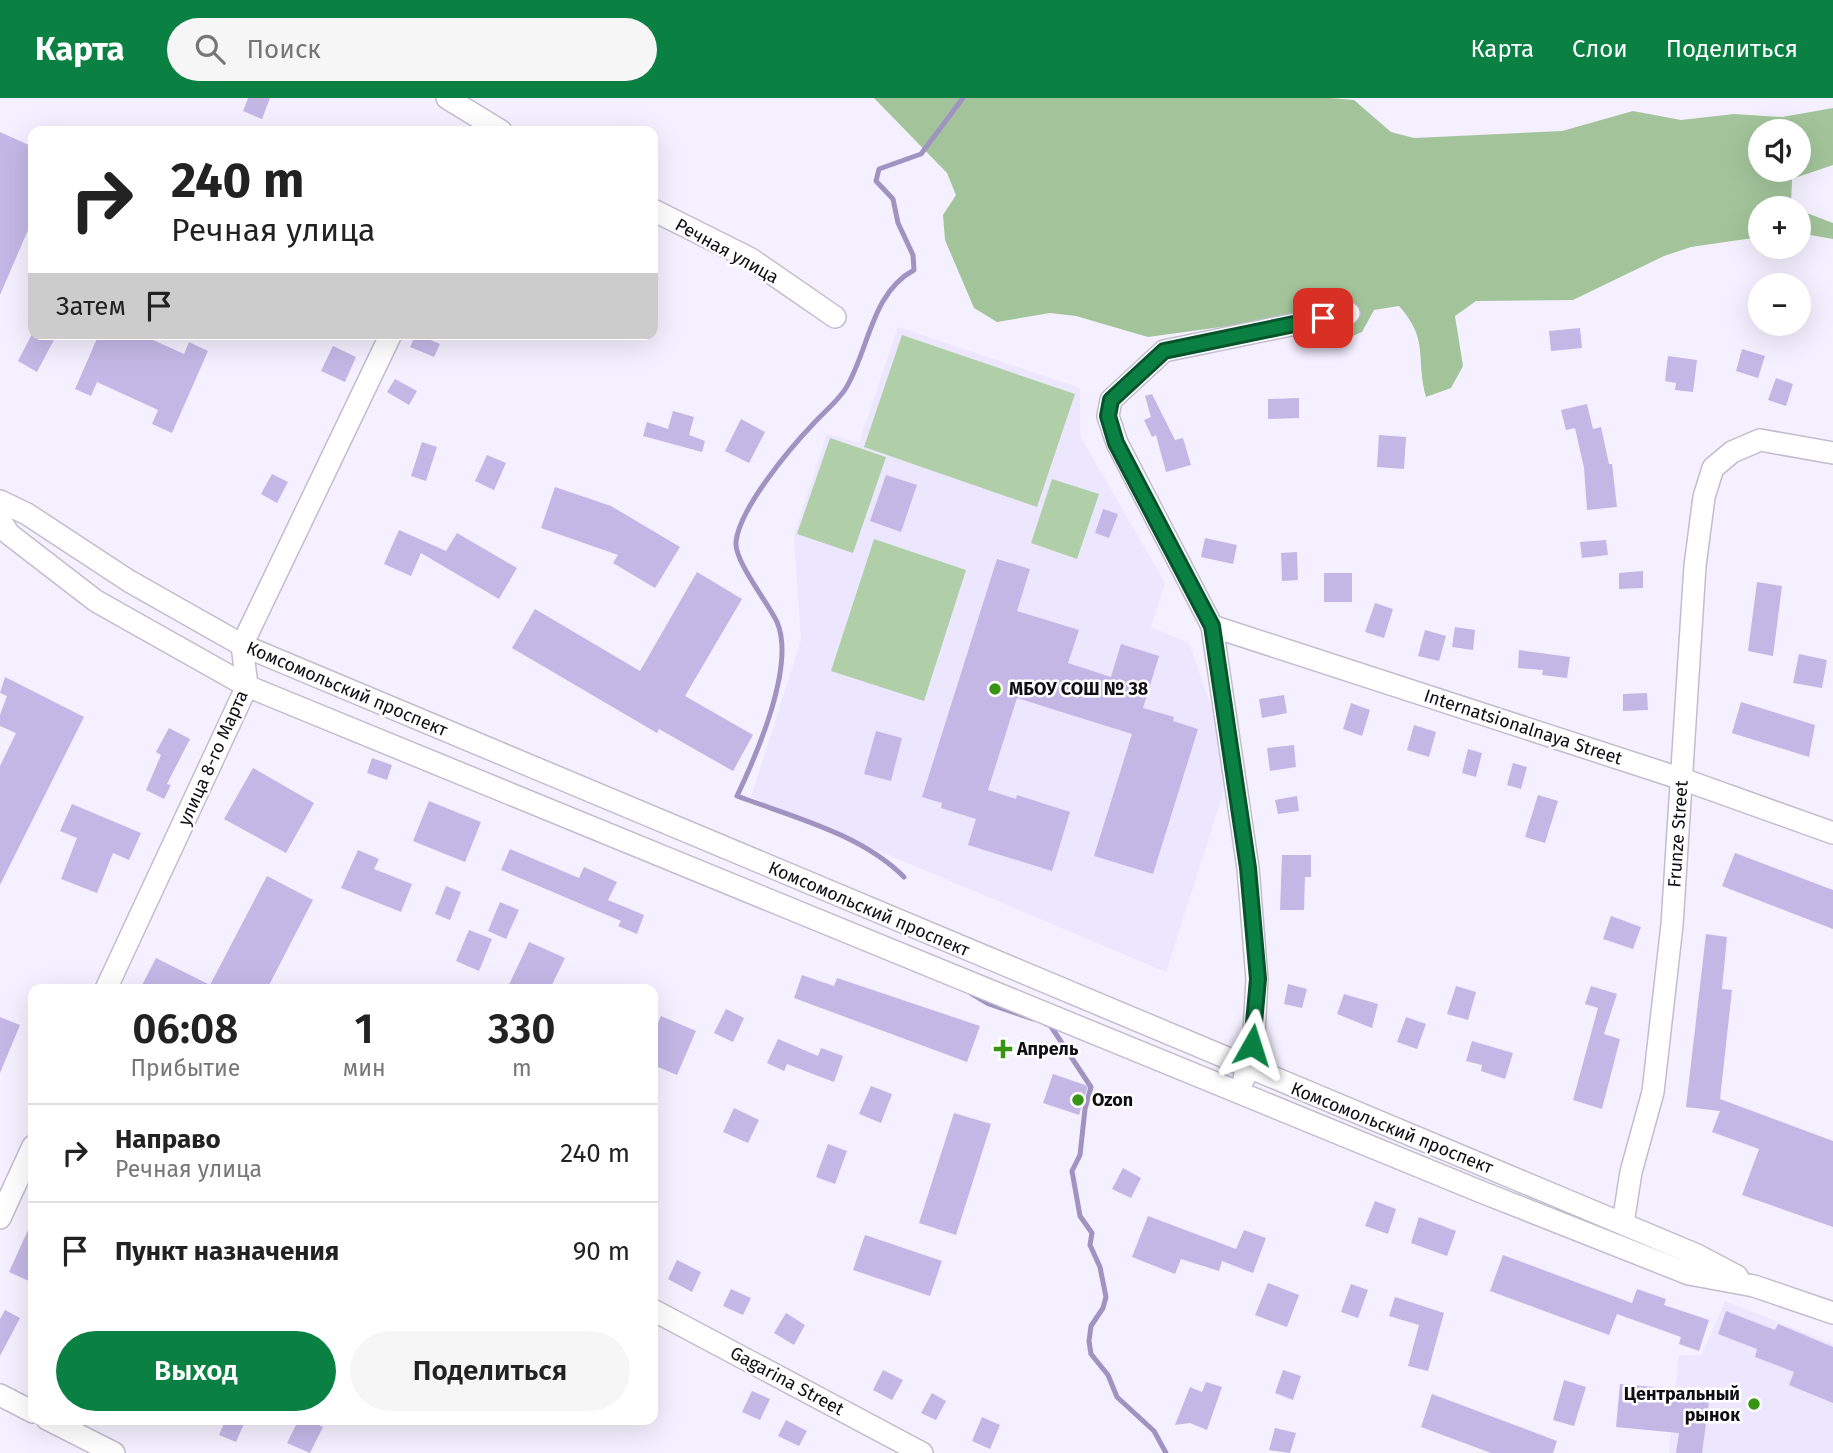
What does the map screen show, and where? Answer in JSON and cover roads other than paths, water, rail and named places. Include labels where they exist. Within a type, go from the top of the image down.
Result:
[{"type":"street","points":[[447,98],[493,126]]},
{"type":"street","name":"Речная улица","points":[[658,212],[751,259],[835,317]]},
{"type":"street","points":[[1240,1091],[1248,1069],[1258,979],[1248,868],[1212,626],[1116,443],[1108,416],[1111,400],[1164,351],[1349,313]]},
{"type":"street","points":[[242,645],[388,340]]},
{"type":"street","name":"Frunze Street","points":[[1623,1223],[1631,1172],[1653,1092],[1672,925],[1695,566],[1704,497],[1713,468],[1732,452],[1760,440],[1833,453]]},
{"type":"street","name":"Комсомольский проспект","points":[[0,501],[129,581],[242,645],[1248,1069],[1623,1223],[1697,1255],[1754,1286]]},
{"type":"street","name":"Комсомольский проспект","points":[[0,520],[9,534],[96,601],[247,686],[1479,1191],[1689,1274],[1754,1286],[1833,1313]]},
{"type":"street","name":"Internatsionalnaya Street","points":[[1212,626],[1682,779],[1833,833]]},
{"type":"street","name":"улица 8-го Марта","points":[[108,984],[247,686],[242,645]]},
{"type":"street","points":[[0,1218],[28,1157]]},
{"type":"street","name":"Gagarina Street","points":[[658,1313],[922,1453]]},
{"type":"street","points":[[0,1395],[28,1409]]},
{"type":"street","points":[[59,1425],[114,1453]]},
{"type":"waterway","points":[[904,877],[887,862],[847,838],[737,796],[771,710],[778,685],[782,640],[777,622],[740,560],[736,542],[746,513],[767,480],[846,388],[888,293],[914,270],[913,255],[898,223],[893,199],[876,181],[879,169],[921,154],[963,98]]},
{"type":"waterway","points":[[972,994],[989,1004],[1033,1019]]},
{"type":"waterway","points":[[1046,1024],[1050,1025],[1091,1087],[1085,1109],[1080,1155],[1072,1171],[1080,1216],[1092,1233],[1090,1245],[1100,1267],[1106,1297],[1103,1308],[1091,1326],[1091,1354],[1108,1375],[1117,1397],[1154,1431],[1166,1453]]},
{"type":"place","name":"МБОУ СОШ № 38","points":[[995,689]]},
{"type":"place","name":"Апрель","points":[[1003,1049]]},
{"type":"place","name":"Ozon","points":[[1078,1100]]},
{"type":"place","name":"Центральный рынок","points":[[1754,1404]]}]
